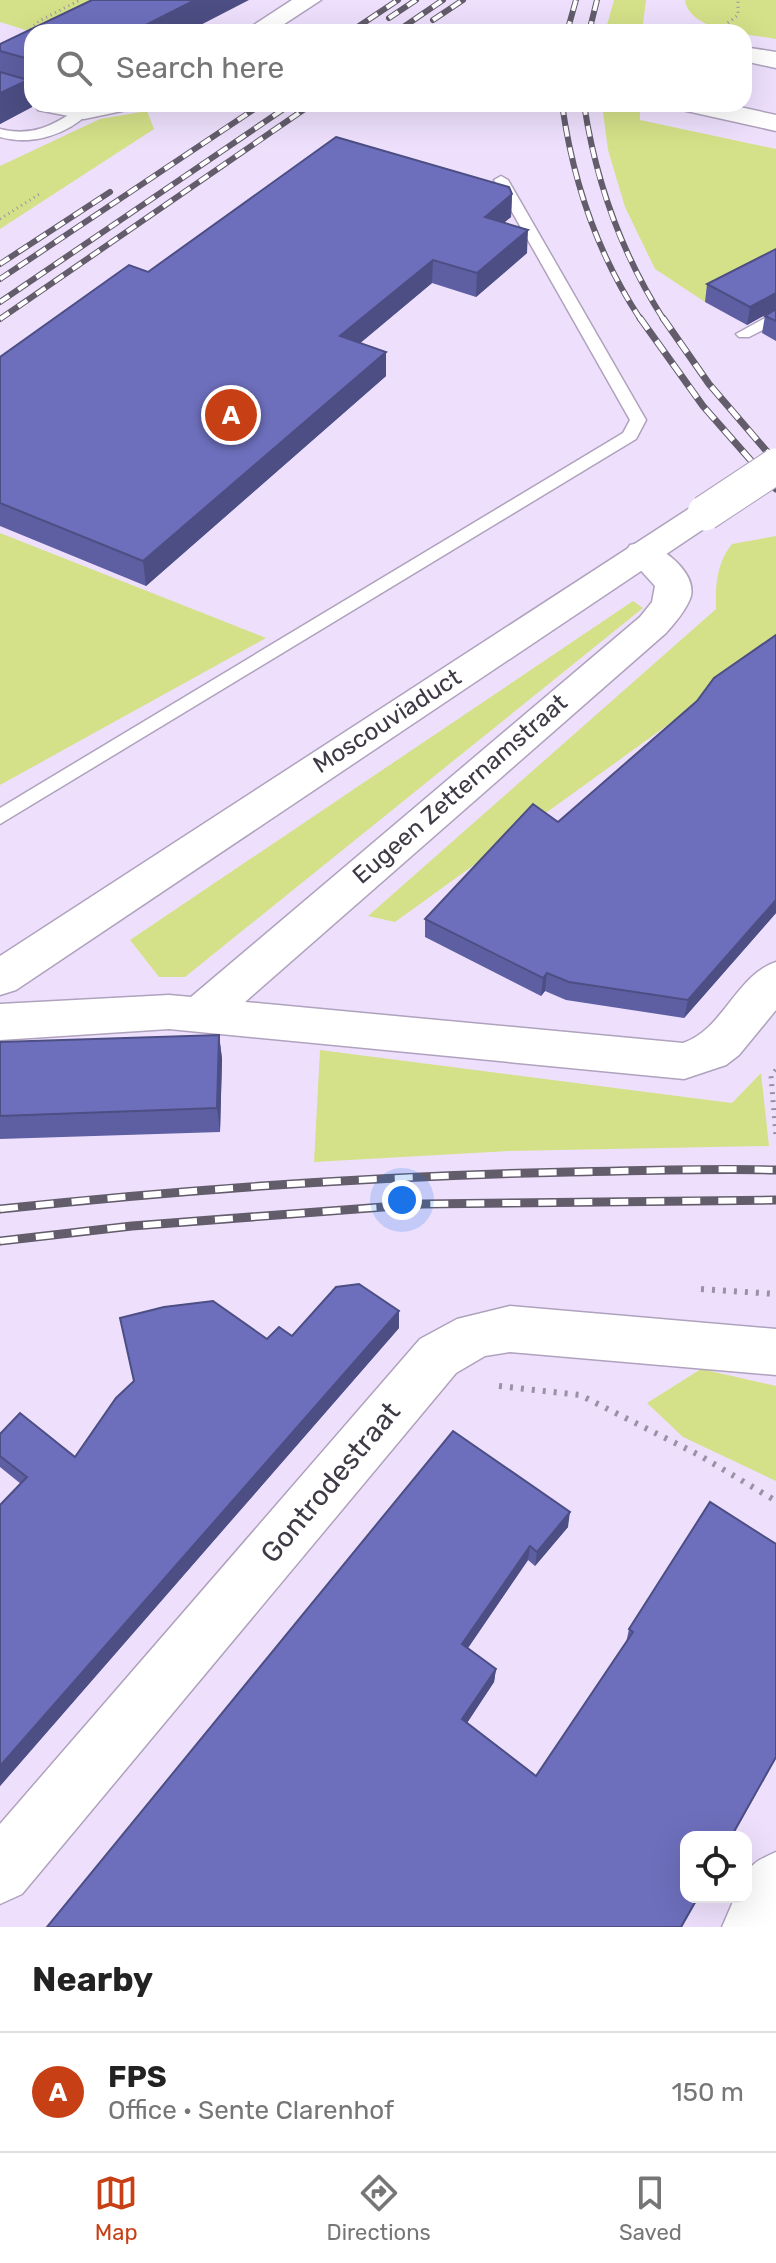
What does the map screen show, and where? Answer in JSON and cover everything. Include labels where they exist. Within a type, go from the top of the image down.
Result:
[{"type":"street","points":[[268,24],[309,0]]},
{"type":"street","points":[[752,56],[776,60]]},
{"type":"street","points":[[727,112],[776,123]]},
{"type":"street","name":"Moscouviaduct","points":[[0,978],[776,466]]},
{"type":"street","name":"Eugeen Zetternamstraat","points":[[199,1016],[653,625],[672,604],[675,589],[667,572],[643,553]]},
{"type":"street","points":[[0,1022],[169,1012],[684,1061],[710,1052],[723,1042],[776,979]]},
{"type":"street","name":"Gontrodestraat","points":[[0,1872],[438,1356],[475,1335],[510,1329],[776,1352]]},
{"type":"street","points":[[754,1927],[776,1884]]},
{"type":"lane","points":[[0,133],[16,139],[43,136],[82,112]]},
{"type":"lane","points":[[0,817],[630,436],[638,420],[501,180]]},
{"type":"lane","points":[[744,334],[776,317]]},
{"type":"path","points":[[36,24],[80,0]]},
{"type":"path","points":[[726,24],[738,15],[738,0]]},
{"type":"path","points":[[0,219],[41,193]]},
{"type":"path","points":[[776,1070],[771,1076],[776,1136]]},
{"type":"path","points":[[424,1372],[464,1382],[580,1395],[699,1455],[776,1501]]},
{"type":"green space","points":[[0,0],[101,0],[49,24],[24,24],[24,30],[0,22]]},
{"type":"green space","points":[[614,0],[646,0],[643,24],[607,24]]},
{"type":"green space","points":[[685,0],[776,0],[776,39],[752,35],[752,24],[707,24],[689,11]]},
{"type":"green space","points":[[147,112],[154,129],[0,229],[0,166],[100,119]]},
{"type":"green space","points":[[603,112],[640,112],[640,120],[776,149],[776,264],[705,302],[655,269],[625,207],[608,150]]},
{"type":"green space","points":[[0,533],[266,638],[0,785]]},
{"type":"green space","points":[[776,536],[776,651],[716,690],[395,922],[368,916],[716,609],[718,574],[732,544]]},
{"type":"green space","points":[[633,601],[643,608],[185,977],[159,977],[130,940]]},
{"type":"green space","points":[[320,1050],[732,1103],[761,1073],[769,1146],[509,1151],[314,1162]]},
{"type":"green space","points":[[701,1369],[776,1386],[776,1481],[683,1437],[647,1403]]},
{"type":"building","points":[[92,0],[195,0],[148,24],[42,24]]},
{"type":"building","points":[[24,33],[24,58],[0,51],[0,44]]},
{"type":"building","points":[[0,72],[24,79],[24,82],[0,93]]},
{"type":"building","points":[[336,137],[509,187],[512,194],[485,217],[528,230],[477,273],[433,260],[340,336],[386,352],[143,561],[0,503],[0,357],[129,265],[148,272]]},
{"type":"building","points":[[776,249],[776,293],[750,307],[707,284]]},
{"type":"building","points":[[776,309],[776,321],[765,316]]},
{"type":"building","points":[[776,635],[776,900],[688,1000],[569,982],[547,973],[543,978],[425,919],[533,804],[558,822],[697,701],[714,678]]},
{"type":"building","points":[[219,1035],[217,1108],[0,1116],[0,1042]]},
{"type":"building","points":[[359,1284],[399,1311],[0,1766],[0,1505],[27,1477],[0,1456],[0,1434],[20,1413],[75,1457],[116,1398],[134,1381],[120,1318],[164,1307],[213,1301],[267,1339],[279,1327],[292,1336],[336,1287]]},
{"type":"building","points":[[453,1431],[570,1512],[537,1552],[530,1546],[462,1644],[496,1669],[462,1719],[536,1776],[633,1632],[629,1629],[710,1502],[776,1544],[776,1757],[734,1831],[680,1831],[680,1903],[695,1903],[681,1927],[47,1927]]},
{"type":"railway","points":[[362,24],[398,0]]},
{"type":"railway","points":[[389,18],[416,0]]},
{"type":"railway","points":[[408,24],[443,0]]},
{"type":"railway","points":[[433,20],[463,0]]},
{"type":"railway","points":[[569,24],[576,0]]},
{"type":"railway","points":[[591,24],[597,0]]},
{"type":"railway","points":[[0,279],[250,112]]},
{"type":"railway","points":[[0,302],[279,112]]},
{"type":"railway","points":[[0,319],[300,112]]},
{"type":"railway","points":[[563,112],[589,216],[612,269],[641,320]]},
{"type":"railway","points":[[585,112],[612,216],[635,269],[664,320]]},
{"type":"railway","points":[[0,264],[110,192]]},
{"type":"railway","points":[[640,318],[703,406],[776,489]]},
{"type":"railway","points":[[663,318],[709,384],[776,462]]},
{"type":"railway","points":[[0,1209],[142,1195],[356,1180],[570,1172],[776,1170]]},
{"type":"railway","points":[[0,1241],[132,1226],[423,1204],[776,1200]]},
{"type":"place","name":"FPS","points":[[231,415]]}]
